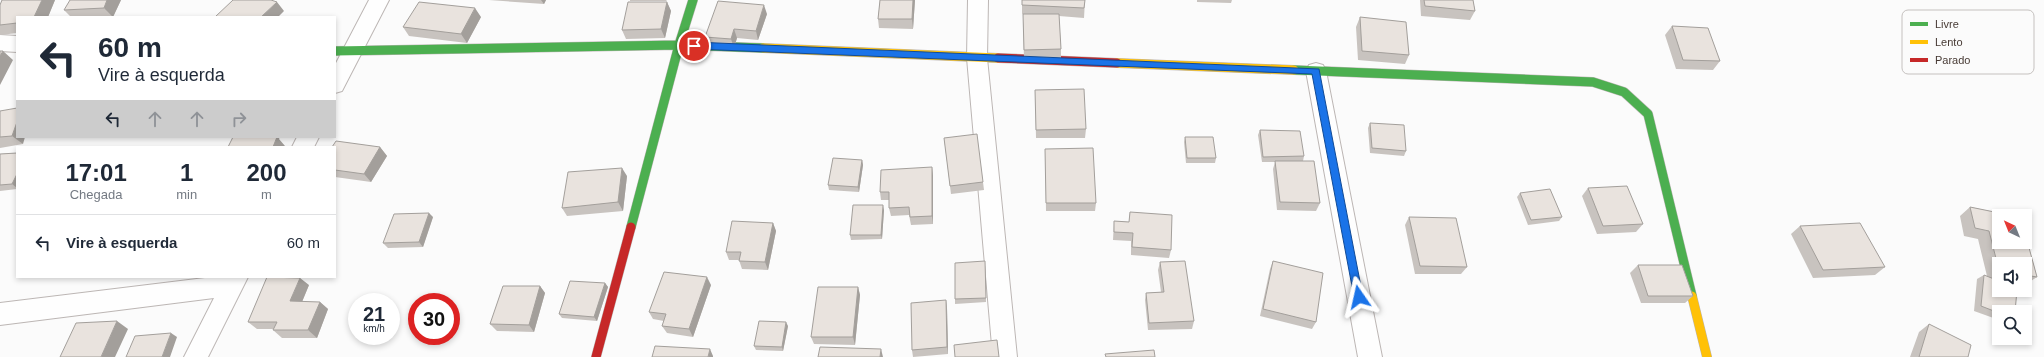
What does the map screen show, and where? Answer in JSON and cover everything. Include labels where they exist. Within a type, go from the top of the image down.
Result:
[{"type":"street","points":[[336,81],[343,52],[379,0]]},
{"type":"street","points":[[596,357],[678,45],[693,0]]},
{"type":"street","points":[[978,0],[977,58],[1005,357]]},
{"type":"street","points":[[0,43],[16,44]]},
{"type":"street","points":[[343,52],[678,45],[1593,82],[1621,89],[1630,94],[1648,114],[1707,357]]},
{"type":"street","points":[[1316,71],[1370,357]]},
{"type":"street","points":[[0,314],[234,281]]},
{"type":"street","points":[[196,357],[234,281]]},
{"type":"building","points":[[2,0],[42,0],[34,16],[16,16],[16,23],[0,25],[0,5]]},
{"type":"building","points":[[70,0],[107,0],[104,8],[64,10]]},
{"type":"building","points":[[233,0],[271,0],[277,2],[262,16],[216,16]]},
{"type":"building","points":[[880,0],[913,0],[912,19],[878,19]]},
{"type":"building","points":[[1022,0],[1085,0],[1084,8],[1022,5]]},
{"type":"building","points":[[1424,0],[1473,0],[1475,11],[1425,6]]},
{"type":"building","points":[[718,1],[764,5],[756,31],[734,29],[731,39],[705,37]]},
{"type":"building","points":[[419,2],[475,8],[461,34],[403,27]]},
{"type":"building","points":[[628,2],[667,2],[661,29],[622,30]]},
{"type":"building","points":[[1023,14],[1059,14],[1061,49],[1024,50]]},
{"type":"building","points":[[1360,17],[1406,22],[1409,55],[1362,51]]},
{"type":"building","points":[[1672,26],[1708,28],[1720,61],[1683,60]]},
{"type":"building","points":[[1084,89],[1086,129],[1036,130],[1035,90]]},
{"type":"building","points":[[16,108],[16,125],[12,136],[0,137],[0,111]]},
{"type":"building","points":[[1370,123],[1404,125],[1406,151],[1372,148]]},
{"type":"building","points":[[1260,130],[1300,131],[1304,156],[1263,157]]},
{"type":"building","points":[[977,134],[983,182],[950,186],[944,138]]},
{"type":"building","points":[[1185,137],[1213,137],[1216,158],[1187,158]]},
{"type":"building","points":[[232,138],[277,138],[273,146],[228,146]]},
{"type":"building","points":[[336,141],[380,147],[364,174],[336,170],[336,146],[333,146]]},
{"type":"building","points":[[1093,148],[1096,203],[1046,203],[1045,149]]},
{"type":"building","points":[[16,153],[16,176],[12,184],[0,185],[0,154]]},
{"type":"building","points":[[833,158],[862,160],[858,187],[828,185]]},
{"type":"building","points":[[1275,161],[1314,161],[1320,203],[1280,202]]},
{"type":"building","points":[[932,167],[932,216],[910,217],[909,207],[889,208],[889,192],[880,192],[881,170]]},
{"type":"building","points":[[622,168],[618,202],[562,208],[568,172]]},
{"type":"building","points":[[1627,186],[1643,224],[1603,226],[1588,188]]},
{"type":"building","points":[[1550,189],[1562,217],[1531,220],[1520,193]]},
{"type":"building","points":[[853,205],[883,205],[881,235],[850,235]]},
{"type":"building","points":[[1970,207],[1992,212],[1992,243],[1989,231],[1975,228]]},
{"type":"building","points":[[1130,212],[1172,215],[1171,250],[1132,247],[1133,233],[1114,232],[1114,221],[1129,222]]},
{"type":"building","points":[[429,213],[419,242],[383,243],[394,214]]},
{"type":"building","points":[[1409,217],[1456,218],[1467,267],[1420,266]]},
{"type":"building","points":[[732,221],[773,223],[765,262],[739,261],[741,252],[726,252]]},
{"type":"building","points":[[1860,223],[1885,267],[1823,270],[1800,226]]},
{"type":"building","points":[[1994,249],[2029,249],[2032,257],[1996,257]]},
{"type":"building","points":[[2032,259],[2037,277],[2032,276]]},
{"type":"building","points":[[985,261],[986,298],[955,299],[955,263]]},
{"type":"building","points":[[1185,261],[1194,321],[1149,323],[1146,293],[1164,292],[1160,262]]},
{"type":"building","points":[[1273,261],[1323,273],[1316,322],[1263,309]]},
{"type":"building","points":[[1638,265],[1682,265],[1693,296],[1648,296]]},
{"type":"building","points":[[664,272],[707,277],[689,329],[662,326],[666,314],[649,312]]},
{"type":"building","points":[[1984,275],[1992,278],[1992,297],[2016,297],[2016,305],[1992,305],[1992,310],[1981,306]]},
{"type":"building","points":[[267,278],[300,278],[290,301],[320,302],[308,330],[273,330],[277,322],[248,322]]},
{"type":"building","points":[[570,281],[605,283],[594,317],[559,314]]},
{"type":"building","points":[[503,286],[540,286],[529,325],[490,324]]},
{"type":"building","points":[[818,287],[858,287],[853,337],[811,337]]},
{"type":"building","points":[[946,300],[947,347],[912,350],[911,303]]},
{"type":"building","points":[[117,321],[101,357],[60,357],[76,323]]},
{"type":"building","points":[[759,321],[786,322],[782,347],[754,346]]},
{"type":"building","points":[[1929,324],[1971,345],[1968,357],[1919,357]]},
{"type":"building","points":[[171,333],[162,357],[126,357],[135,336]]},
{"type":"building","points":[[997,340],[999,357],[955,357],[954,345]]},
{"type":"building","points":[[655,346],[710,349],[708,357],[652,357]]},
{"type":"building","points":[[820,347],[881,349],[880,357],[818,357]]},
{"type":"building","points":[[1154,350],[1155,357],[1106,357],[1105,354]]},
{"type":"traffic: fast","points":[[631,227],[679,45],[693,0]]},
{"type":"traffic: fast","points":[[336,51],[679,45],[763,48]]},
{"type":"traffic: fast","points":[[1294,70],[1593,82],[1624,92],[1648,114],[1692,296]]},
{"type":"traffic: slow","points":[[763,48],[998,58]]},
{"type":"traffic: slow","points":[[1117,63],[1294,70]]},
{"type":"traffic: slow","points":[[1692,296],[1707,357]]},
{"type":"traffic: jam","points":[[998,58],[1117,63]]},
{"type":"traffic: jam","points":[[596,357],[631,227]]},
{"type":"route","points":[[694,46],[1316,71],[1359,297]]}]
